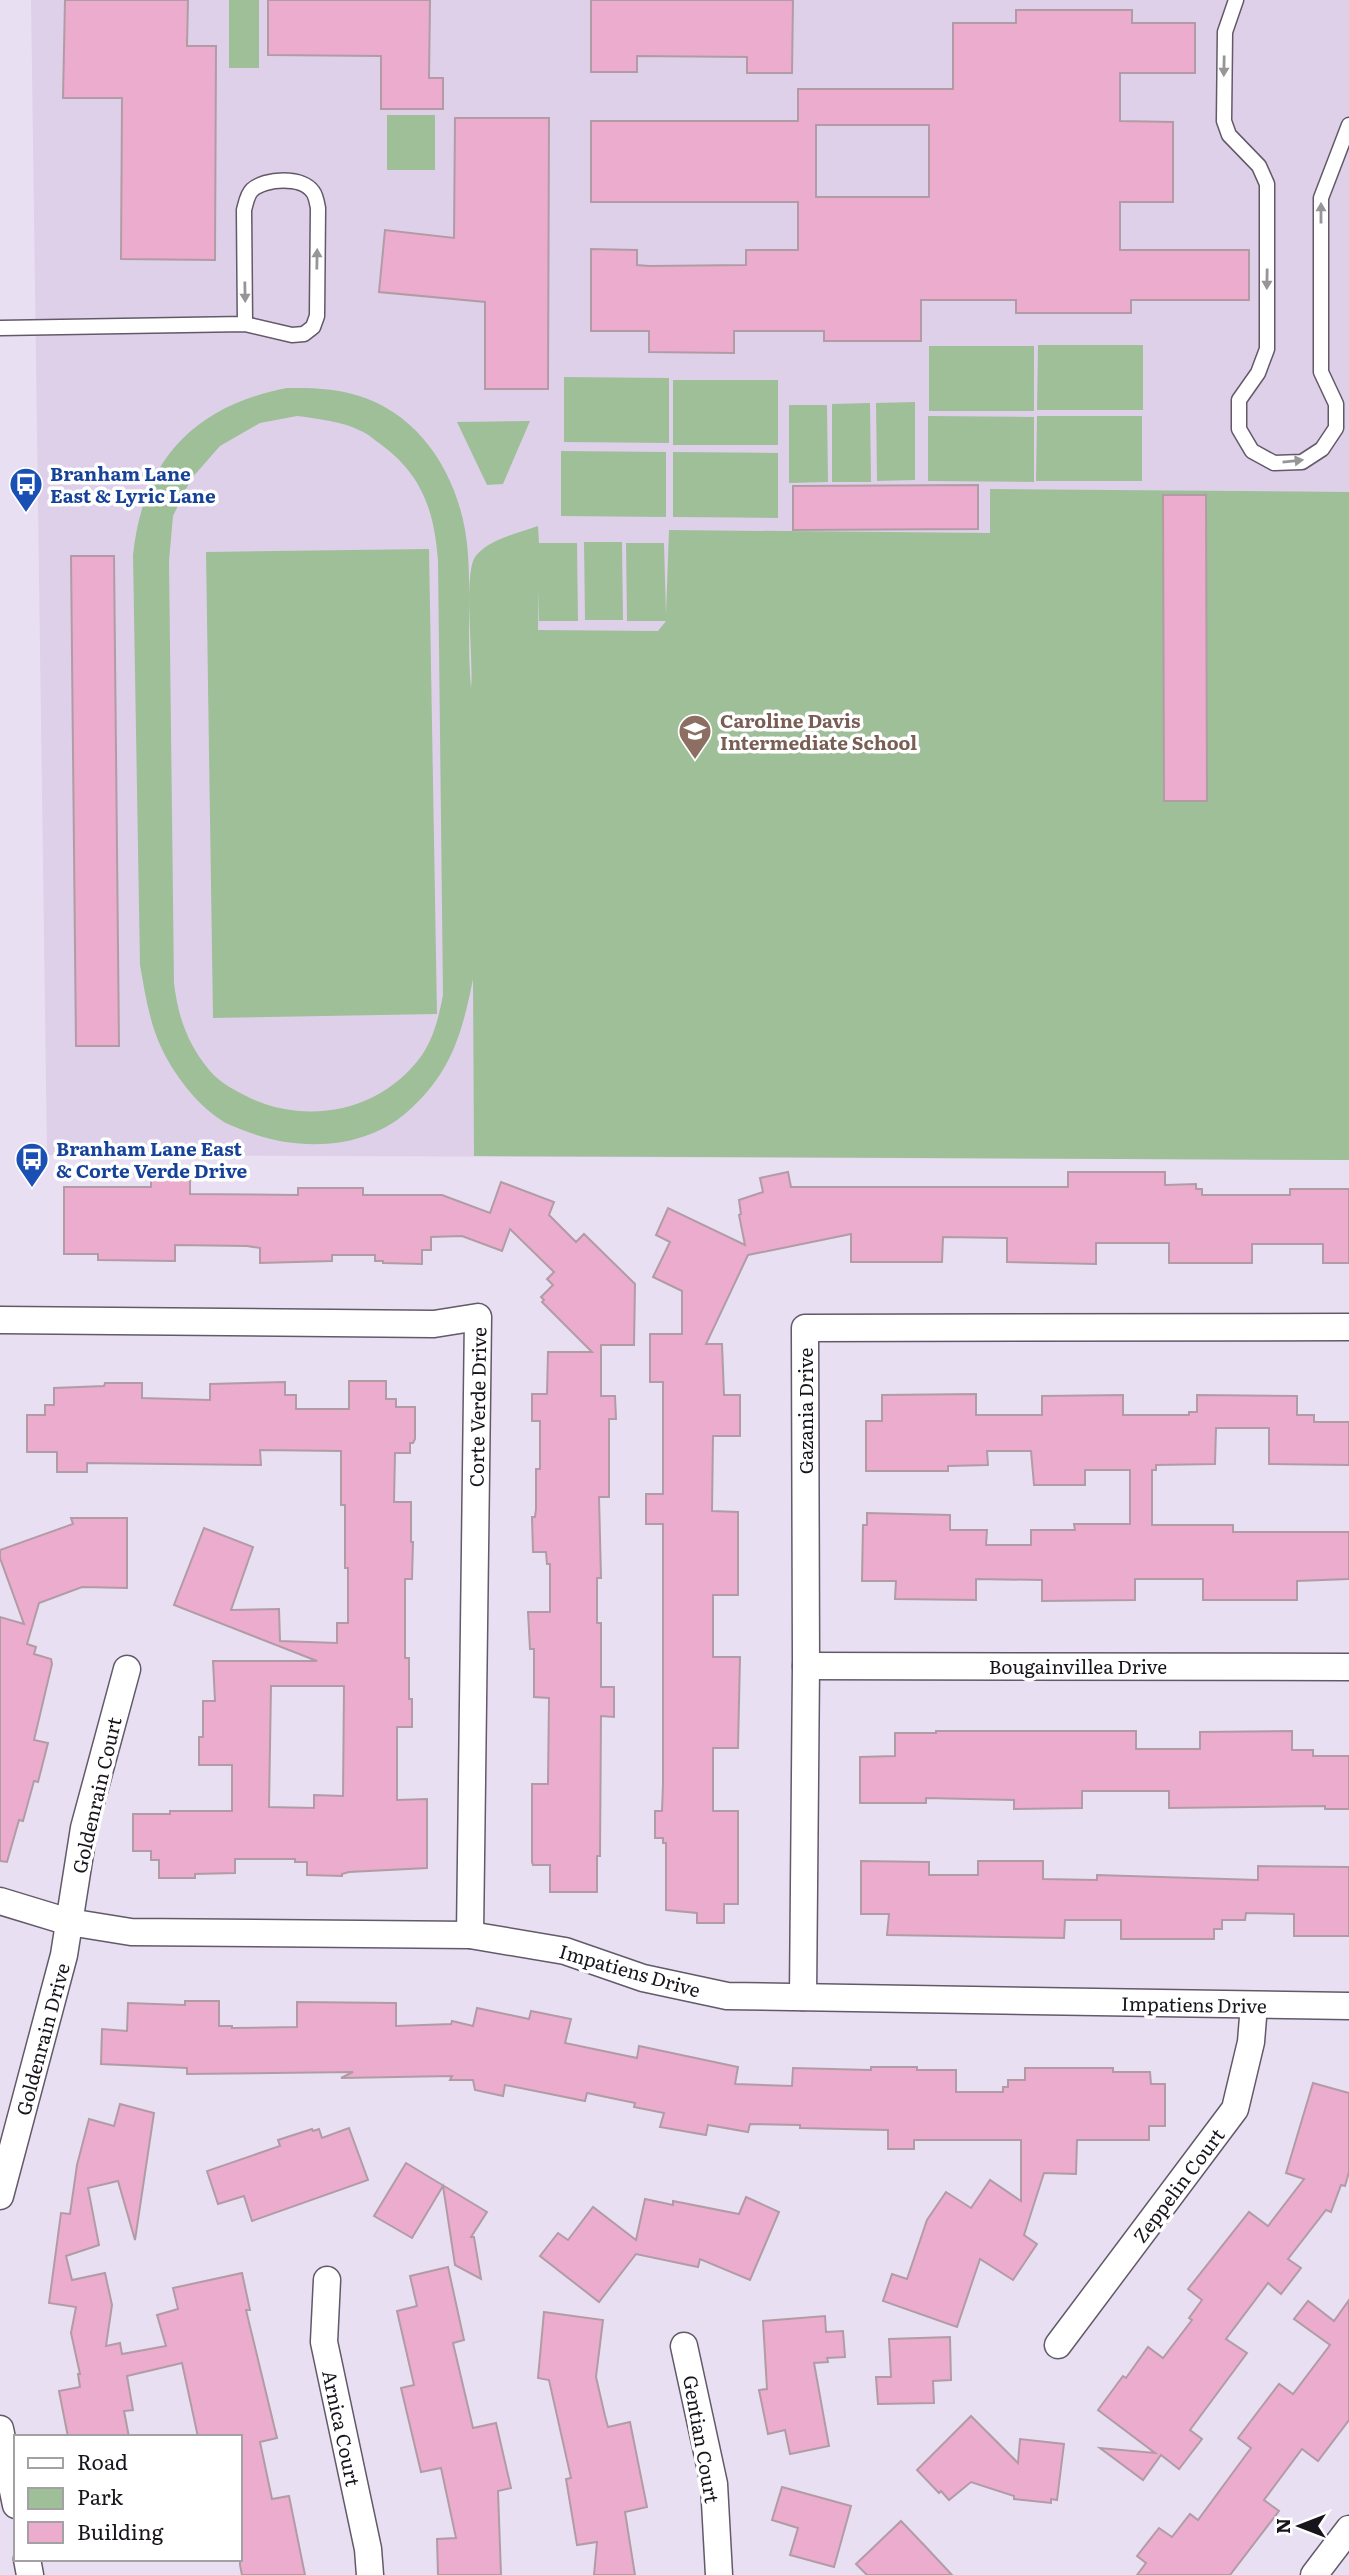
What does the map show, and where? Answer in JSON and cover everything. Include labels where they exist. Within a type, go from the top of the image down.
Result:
[{"type":"street","name":"Corte Verde Drive","points":[[0,1320],[434,1324],[478,1317],[470,1935]]},
{"type":"street","name":"Gazania Drive","points":[[803,1997],[805,1328],[1349,1327]]},
{"type":"street","name":"Bougainvillea Drive","points":[[806,1666],[1349,1667]]},
{"type":"street","name":"Goldenrain Court","points":[[69,1922],[84,1828],[127,1669]]},
{"type":"street","name":"Impatiens Drive","points":[[0,1901],[69,1922],[131,1933],[470,1935],[565,1951],[643,1978],[727,1996],[1349,2006]]},
{"type":"street","name":"Goldenrain Drive","points":[[0,2196],[64,1955],[69,1922]]},
{"type":"street","name":"Zeppelin Court","points":[[1058,2345],[1235,2109],[1251,2042],[1254,2005]]},
{"type":"street","name":"Arnica Court","points":[[327,2280],[324,2342],[368,2549],[370,2575]]},
{"type":"street","name":"Gentian Court","points":[[684,2346],[714,2484],[719,2575]]},
{"type":"street","points":[[0,2429],[14,2496]]},
{"type":"street","points":[[1314,2575],[1349,2529]]},
{"type":"lane","points":[[1236,0],[1225,32],[1224,121],[1229,135],[1259,166],[1267,184],[1267,349],[1258,373],[1239,400],[1239,429],[1252,451],[1274,463],[1302,462],[1322,449],[1336,428],[1336,404],[1321,372],[1321,198],[1349,125]]},
{"type":"lane","points":[[0,328],[246,324],[292,335],[304,334],[313,327],[317,316],[318,208],[313,193],[304,184],[289,181],[263,184],[247,198],[244,210],[246,324]]},
{"type":"shaded area","name":"Caroline Davis Intermediate School","points":[[31,0],[1349,0],[1349,1160],[47,1155]]},
{"type":"green space","points":[[229,0],[259,0],[259,68],[229,68]]},
{"type":"green space","points":[[387,115],[435,115],[435,170],[387,170]]},
{"type":"green space","points":[[1038,345],[1143,345],[1143,410],[1037,410]]},
{"type":"green space","points":[[929,346],[1034,346],[1034,411],[929,411]]},
{"type":"green space","points":[[564,377],[669,378],[669,443],[564,442]]},
{"type":"green space","points":[[673,380],[778,380],[778,445],[673,445]]},
{"type":"green space","points":[[287,388],[313,388],[356,395],[381,405],[402,419],[421,436],[437,457],[459,504],[468,555],[469,600],[475,557],[496,541],[538,526],[539,543],[577,543],[578,621],[539,621],[539,590],[538,630],[658,631],[666,621],[627,621],[626,543],[664,543],[666,614],[669,530],[990,533],[990,489],[1349,492],[1349,1160],[474,1156],[473,979],[459,1035],[444,1068],[421,1098],[388,1126],[347,1141],[304,1144],[260,1136],[223,1121],[194,1097],[166,1057],[150,1017],[140,965],[133,555],[148,491],[162,465],[179,443],[200,424],[225,408],[254,396]],"holes":[[[297,416],[338,423],[363,432],[406,467],[423,494],[433,525],[438,560],[443,995],[430,1041],[406,1074],[387,1089],[344,1108],[297,1111],[250,1098],[218,1079],[202,1061],[190,1041],[178,1007],[174,983],[169,561],[173,516],[191,479],[220,446],[260,423]],[[469,600],[472,676],[471,688]]]},
{"type":"green space","points":[[915,402],[915,480],[877,481],[876,403]]},
{"type":"green space","points":[[870,403],[871,482],[832,482],[832,404]]},
{"type":"green space","points":[[789,405],[827,405],[828,482],[789,483]]},
{"type":"green space","points":[[928,416],[1034,417],[1034,482],[928,481]]},
{"type":"green space","points":[[1037,416],[1142,416],[1142,481],[1036,481]]},
{"type":"green space","points":[[530,421],[503,484],[487,485],[457,422]]},
{"type":"green space","points":[[561,451],[666,452],[666,517],[561,516]]},
{"type":"green space","points":[[673,452],[778,453],[778,518],[673,517]]},
{"type":"green space","points":[[584,542],[622,542],[623,620],[585,620]]},
{"type":"green space","points":[[429,549],[437,1014],[213,1018],[206,552]]},
{"type":"building","points":[[65,0],[188,0],[187,46],[216,46],[215,260],[121,259],[122,98],[63,98]]},
{"type":"building","points":[[268,0],[430,0],[429,78],[443,78],[443,109],[381,109],[381,56],[268,55]]},
{"type":"building","points":[[591,0],[793,0],[792,73],[747,73],[747,57],[637,56],[637,72],[591,72]]},
{"type":"building","points":[[1016,10],[1132,10],[1132,23],[1195,23],[1195,73],[1120,73],[1120,121],[1173,122],[1173,202],[1120,202],[1120,250],[1249,250],[1249,300],[1131,300],[1131,313],[1016,313],[1016,300],[921,300],[921,341],[824,341],[824,331],[734,331],[734,353],[649,352],[649,331],[591,331],[591,249],[637,250],[637,265],[746,265],[746,250],[798,250],[798,202],[591,202],[591,121],[798,121],[798,89],[953,89],[953,23],[1016,23]],"holes":[[[816,125],[929,125],[929,197],[816,197]]]},
{"type":"building","points":[[455,118],[549,118],[548,389],[485,389],[485,302],[379,292],[385,230],[454,238]]},
{"type":"building","points":[[978,485],[978,529],[793,530],[793,486]]},
{"type":"building","points":[[1163,495],[1206,495],[1207,801],[1164,801]]},
{"type":"building","points":[[71,556],[114,556],[119,1046],[76,1046]]},
{"type":"building","points":[[788,1172],[791,1187],[1068,1187],[1068,1172],[1165,1172],[1165,1185],[1196,1184],[1196,1189],[1202,1189],[1202,1195],[1290,1195],[1290,1189],[1349,1189],[1349,1263],[1323,1263],[1323,1244],[1252,1244],[1252,1263],[1169,1263],[1169,1243],[1096,1243],[1096,1264],[1007,1262],[1007,1238],[943,1237],[942,1262],[851,1262],[851,1234],[748,1255],[706,1344],[722,1344],[724,1395],[740,1395],[740,1436],[713,1436],[712,1511],[738,1512],[738,1595],[713,1595],[713,1657],[740,1657],[738,1748],[713,1748],[713,1811],[738,1811],[738,1904],[724,1904],[724,1923],[697,1923],[697,1913],[666,1910],[666,1843],[663,1843],[663,1838],[655,1838],[655,1811],[662,1811],[663,1784],[663,1524],[646,1524],[646,1494],[663,1494],[663,1382],[650,1382],[650,1334],[682,1334],[682,1291],[653,1277],[670,1242],[656,1235],[668,1208],[745,1245],[739,1200],[763,1192],[760,1178]]},
{"type":"building","points":[[151,1179],[190,1179],[190,1194],[298,1195],[298,1188],[363,1188],[363,1195],[442,1195],[490,1213],[501,1182],[554,1202],[549,1215],[576,1242],[584,1234],[635,1284],[634,1345],[601,1345],[601,1396],[615,1396],[616,1419],[609,1419],[609,1497],[599,1497],[601,1578],[597,1578],[597,1623],[601,1623],[601,1687],[614,1687],[614,1717],[601,1716],[600,1856],[597,1856],[597,1892],[550,1892],[550,1865],[533,1865],[532,1862],[532,1784],[548,1784],[549,1698],[534,1697],[534,1649],[530,1649],[528,1612],[550,1612],[550,1564],[547,1564],[546,1552],[533,1552],[532,1517],[535,1517],[536,1509],[536,1469],[540,1469],[540,1421],[532,1421],[532,1394],[547,1394],[548,1352],[592,1352],[542,1302],[544,1300],[541,1297],[553,1285],[547,1279],[554,1272],[510,1229],[502,1251],[462,1236],[431,1237],[431,1250],[422,1250],[422,1264],[383,1263],[375,1261],[375,1255],[332,1255],[332,1261],[260,1263],[260,1248],[247,1246],[175,1245],[175,1261],[98,1260],[98,1254],[64,1254],[64,1187],[151,1187]]},
{"type":"building","points":[[349,1381],[386,1381],[386,1399],[396,1399],[396,1407],[415,1407],[415,1439],[410,1443],[410,1453],[395,1453],[394,1502],[411,1502],[413,1542],[412,1579],[405,1579],[405,1658],[409,1658],[412,1727],[397,1727],[397,1800],[427,1799],[427,1868],[349,1872],[342,1876],[307,1875],[307,1862],[295,1862],[295,1859],[235,1859],[235,1873],[195,1874],[195,1878],[159,1878],[159,1860],[151,1860],[151,1851],[133,1851],[133,1814],[232,1811],[232,1765],[199,1765],[199,1737],[203,1737],[203,1701],[215,1701],[213,1661],[317,1661],[174,1605],[204,1528],[253,1547],[231,1610],[279,1609],[280,1641],[337,1643],[337,1623],[348,1623],[348,1568],[345,1568],[345,1505],[341,1505],[341,1451],[260,1450],[261,1465],[87,1463],[87,1472],[57,1472],[57,1452],[27,1452],[27,1415],[45,1415],[45,1405],[54,1405],[54,1388],[104,1386],[105,1383],[142,1383],[142,1398],[210,1400],[210,1384],[285,1382],[285,1395],[296,1395],[296,1409],[349,1409]],"holes":[[[271,1686],[344,1686],[343,1796],[314,1795],[314,1808],[269,1807]]]},
{"type":"building","points":[[976,1394],[976,1415],[1042,1415],[1042,1396],[1123,1395],[1123,1415],[1189,1415],[1189,1412],[1197,1412],[1197,1395],[1297,1396],[1297,1415],[1314,1415],[1314,1422],[1349,1422],[1349,1465],[1269,1464],[1269,1428],[1216,1428],[1215,1464],[1156,1465],[1156,1470],[1152,1470],[1152,1525],[1233,1525],[1233,1532],[1349,1532],[1349,1579],[1297,1581],[1297,1600],[1203,1600],[1203,1579],[1135,1579],[1135,1600],[1042,1601],[1042,1580],[976,1579],[976,1600],[895,1599],[896,1581],[862,1581],[863,1525],[867,1525],[867,1513],[950,1515],[950,1530],[987,1530],[986,1545],[1031,1545],[1031,1530],[1075,1530],[1074,1524],[1130,1524],[1130,1470],[1085,1470],[1085,1485],[1034,1485],[1031,1451],[987,1451],[988,1465],[948,1466],[948,1471],[866,1471],[866,1421],[882,1421],[882,1395]]},
{"type":"building","points":[[71,1518],[127,1518],[127,1588],[82,1587],[39,1603],[27,1644],[36,1647],[34,1654],[51,1659],[34,1740],[48,1743],[38,1782],[34,1781],[23,1821],[19,1820],[7,1862],[0,1861],[0,1617],[24,1624],[0,1558],[0,1550],[73,1524]]},
{"type":"building","points":[[1136,1731],[1136,1749],[1200,1749],[1200,1732],[1292,1731],[1292,1750],[1313,1750],[1313,1756],[1349,1756],[1349,1809],[1325,1809],[1325,1806],[1169,1808],[1169,1791],[1082,1791],[1082,1808],[1014,1809],[1014,1800],[926,1798],[926,1803],[860,1803],[860,1757],[895,1756],[895,1733]]},
{"type":"building","points":[[861,1861],[929,1862],[929,1875],[978,1875],[978,1861],[1043,1861],[1043,1879],[1097,1880],[1097,1875],[1258,1880],[1258,1866],[1349,1867],[1349,1936],[1294,1936],[1294,1914],[1246,1913],[1245,1920],[1222,1920],[1222,1929],[1214,1929],[1214,1939],[1121,1939],[1121,1920],[1065,1920],[1064,1938],[887,1935],[889,1914],[861,1914]]},
{"type":"building","points":[[185,2001],[219,2001],[219,2026],[232,2028],[297,2027],[297,2002],[396,2003],[396,2026],[451,2024],[452,2021],[473,2026],[477,2008],[529,2019],[531,2011],[571,2019],[565,2043],[637,2058],[639,2046],[738,2067],[735,2084],[792,2086],[793,2068],[871,2070],[871,2067],[917,2067],[917,2070],[956,2070],[956,2092],[1003,2092],[1003,2087],[1008,2087],[1008,2080],[1025,2080],[1025,2068],[1113,2068],[1113,2072],[1150,2072],[1151,2084],[1165,2084],[1165,2126],[1149,2126],[1149,2140],[1077,2140],[1076,2174],[1044,2173],[1024,2235],[1037,2244],[1013,2280],[980,2259],[957,2327],[883,2301],[892,2274],[907,2279],[927,2220],[946,2192],[971,2208],[990,2180],[1021,2201],[1021,2140],[914,2140],[914,2149],[888,2149],[888,2130],[750,2124],[748,2132],[708,2125],[706,2135],[660,2127],[664,2113],[634,2107],[635,2103],[587,2093],[585,2101],[505,2085],[503,2096],[475,2090],[473,2080],[450,2080],[452,2076],[341,2078],[353,2072],[187,2074],[187,2068],[101,2064],[102,2029],[127,2031],[128,2003],[185,2005]]},
{"type":"building","points":[[1313,2083],[1349,2093],[1349,2172],[1345,2186],[1341,2185],[1331,2212],[1326,2210],[1288,2259],[1301,2268],[1281,2294],[1268,2283],[1226,2339],[1247,2353],[1190,2430],[1202,2439],[1179,2469],[1161,2455],[1143,2480],[1100,2448],[1155,2453],[1098,2410],[1148,2347],[1163,2358],[1192,2320],[1189,2318],[1202,2300],[1188,2289],[1249,2212],[1268,2226],[1304,2179],[1286,2173]]},
{"type":"building","points":[[120,2104],[154,2113],[135,2240],[118,2181],[88,2188],[99,2245],[66,2256],[72,2280],[105,2273],[112,2305],[106,2346],[120,2343],[122,2354],[166,2346],[157,2315],[178,2309],[173,2288],[242,2273],[250,2310],[246,2310],[277,2438],[260,2442],[272,2499],[289,2496],[305,2575],[242,2575],[242,2435],[198,2435],[182,2363],[127,2376],[133,2410],[124,2411],[129,2435],[68,2435],[59,2391],[80,2387],[80,2374],[71,2333],[76,2307],[49,2303],[61,2213],[70,2214],[77,2165],[89,2119],[114,2126]]},
{"type":"building","points":[[349,2128],[368,2180],[252,2221],[244,2196],[218,2204],[207,2171],[280,2146],[278,2140],[312,2129],[319,2129],[322,2138]]},
{"type":"building","points":[[406,2163],[487,2212],[471,2237],[474,2237],[481,2279],[455,2265],[443,2186],[412,2238],[374,2216]]},
{"type":"building","points":[[746,2197],[779,2212],[750,2280],[700,2259],[698,2267],[636,2254],[599,2302],[540,2256],[558,2233],[568,2240],[593,2207],[636,2240],[645,2199],[673,2205],[673,2201],[739,2214]]},
{"type":"building","points":[[448,2267],[464,2340],[453,2343],[473,2428],[496,2423],[511,2488],[498,2491],[501,2575],[438,2575],[437,2539],[456,2538],[441,2468],[421,2472],[401,2388],[414,2385],[397,2311],[417,2306],[410,2276]]},
{"type":"building","points":[[1349,2300],[1349,2420],[1318,2461],[1302,2449],[1264,2500],[1279,2511],[1230,2575],[1137,2575],[1146,2563],[1137,2556],[1159,2528],[1172,2537],[1190,2514],[1198,2520],[1251,2448],[1238,2438],[1279,2384],[1293,2394],[1330,2345],[1294,2319],[1308,2301],[1334,2321]]},
{"type":"building","points":[[544,2312],[603,2320],[596,2377],[605,2416],[608,2427],[630,2422],[647,2507],[625,2512],[635,2575],[594,2575],[597,2542],[577,2545],[566,2479],[571,2478],[549,2380],[538,2378]]},
{"type":"building","points":[[825,2316],[826,2332],[843,2331],[845,2357],[827,2358],[828,2362],[814,2363],[829,2446],[790,2454],[785,2430],[768,2434],[759,2390],[767,2389],[763,2321]]},
{"type":"building","points":[[950,2337],[951,2380],[933,2381],[934,2403],[878,2404],[876,2377],[891,2377],[889,2339]]},
{"type":"building","points":[[971,2416],[1018,2463],[1020,2439],[1064,2444],[1057,2500],[1051,2499],[1051,2503],[1014,2499],[1014,2496],[971,2482],[949,2500],[941,2491],[939,2493],[917,2470]]},
{"type":"building","points":[[782,2487],[851,2506],[834,2567],[790,2555],[798,2528],[772,2520]]},
{"type":"building","points":[[901,2521],[952,2575],[867,2575],[856,2564]]},
{"type":"place","name":"Branham Lane East & Lyric Lane","points":[[26,514]]},
{"type":"place","name":"Caroline Davis Intermediate School","points":[[695,761]]},
{"type":"place","name":"Branham Lane East & Corte Verde Drive","points":[[32,1189]]}]
